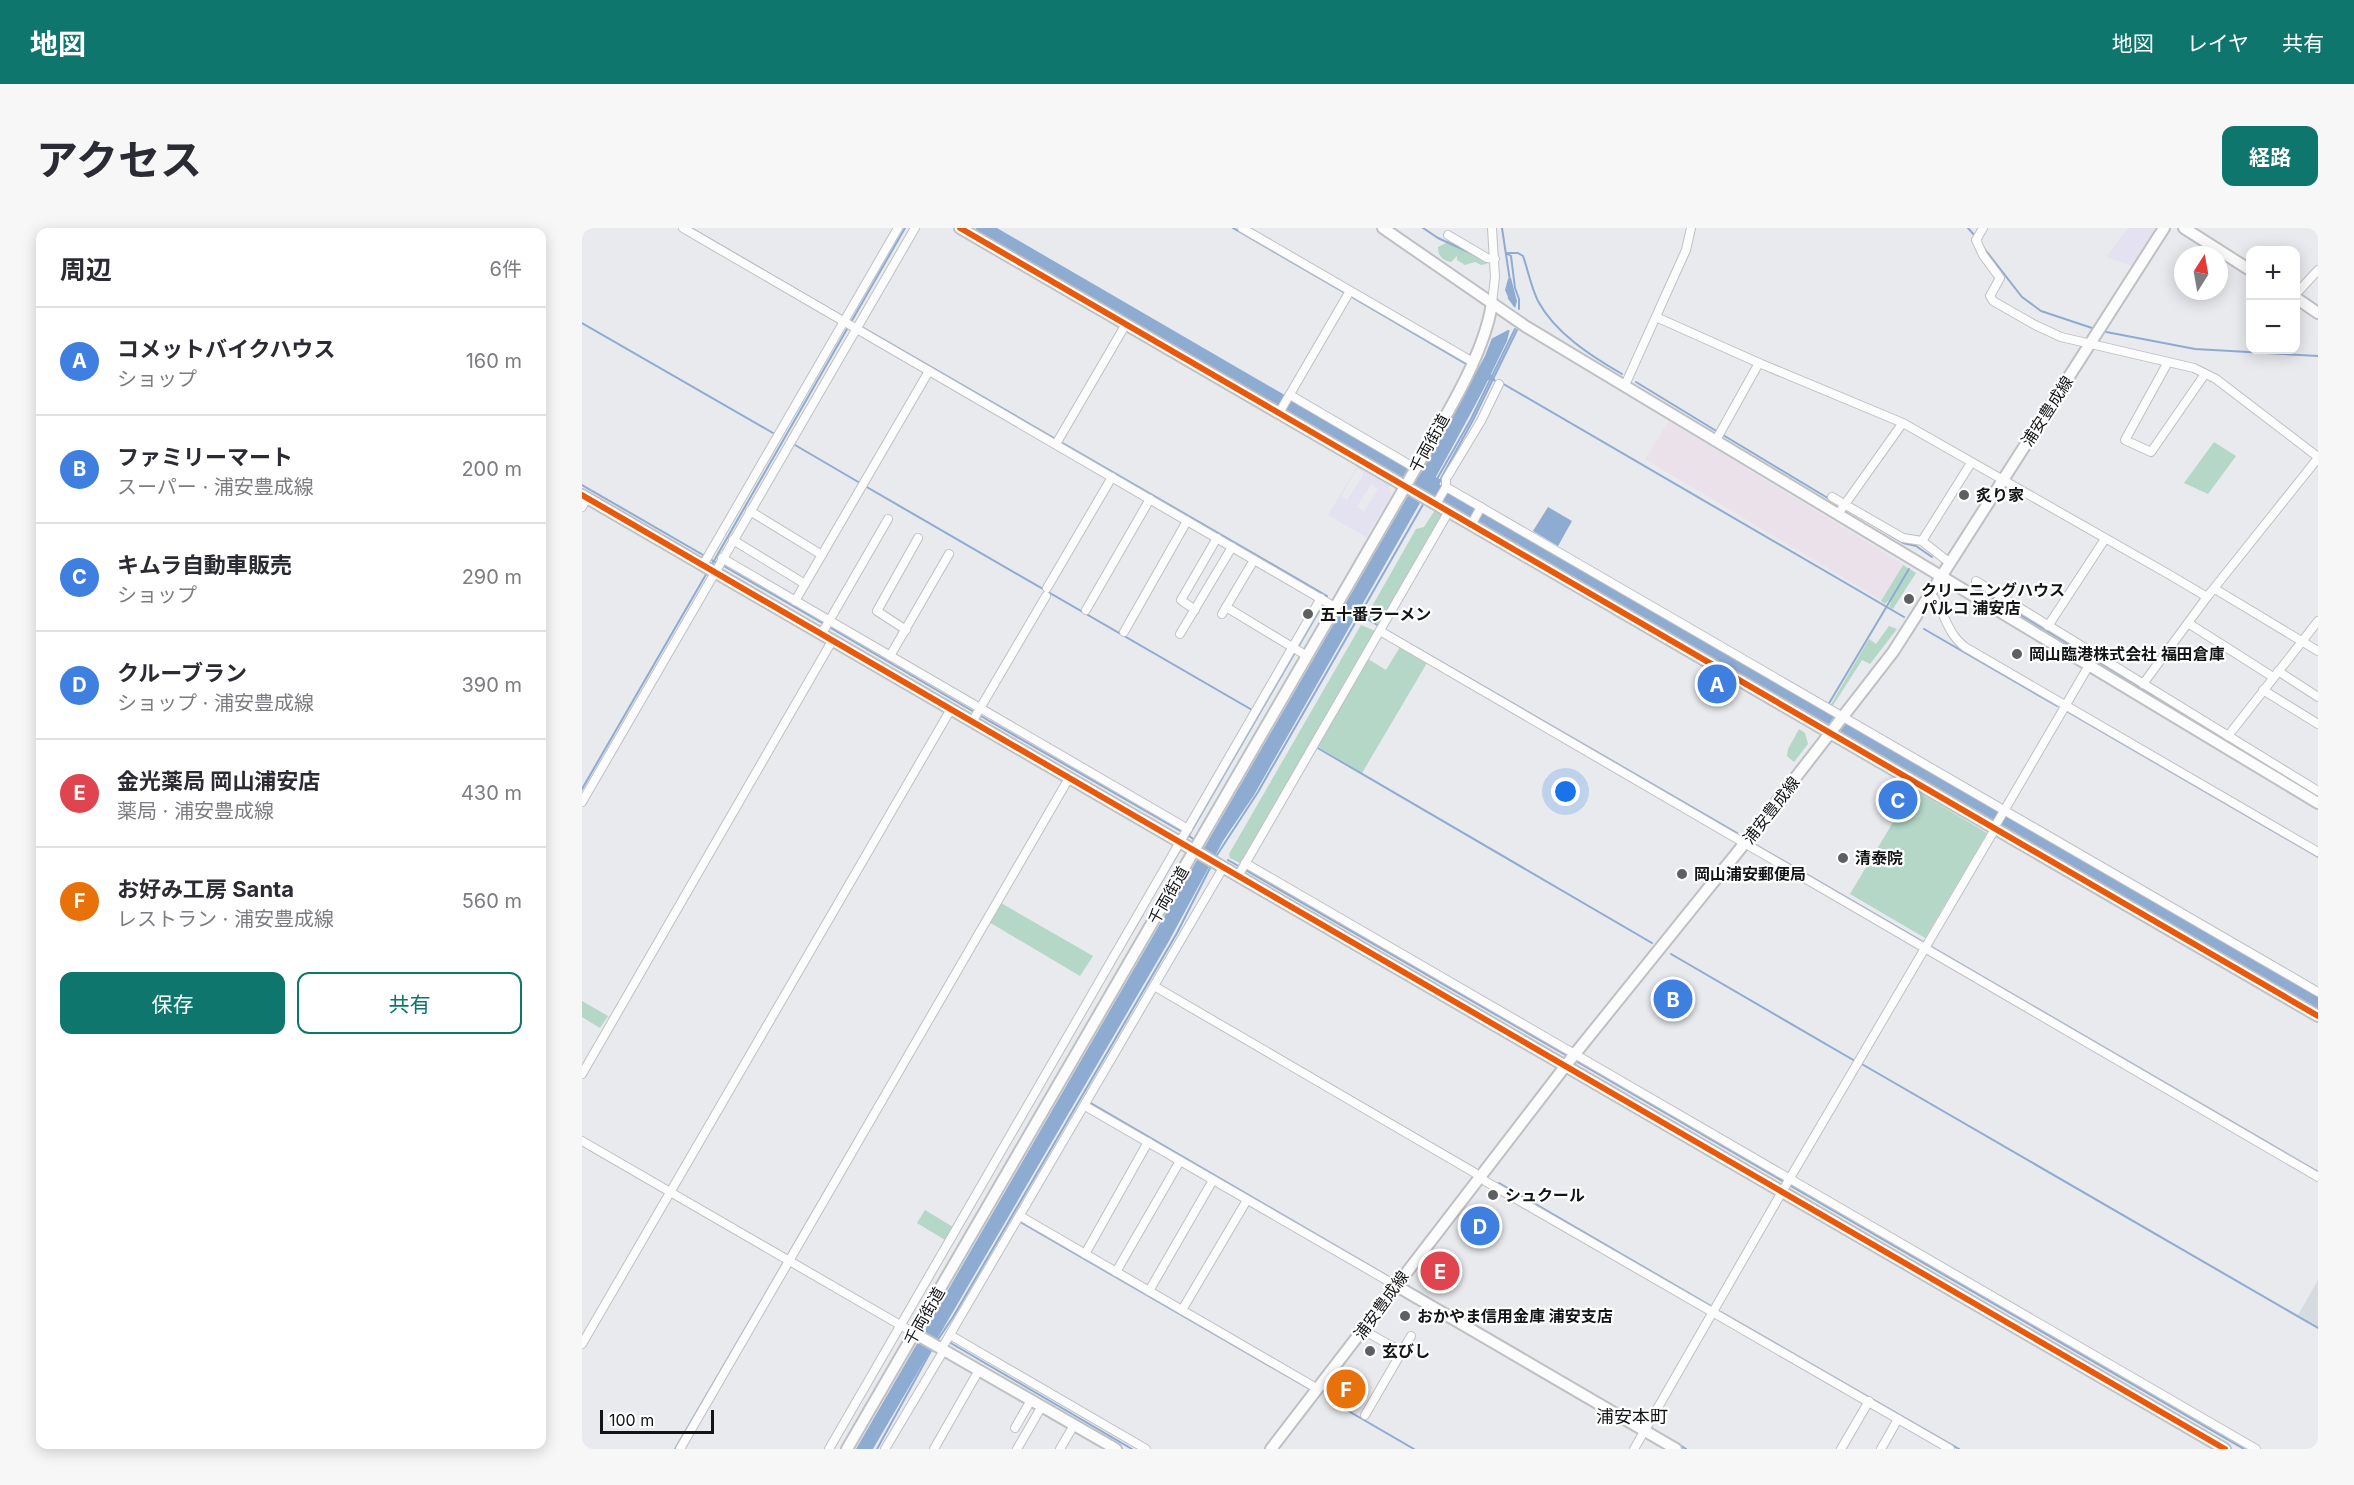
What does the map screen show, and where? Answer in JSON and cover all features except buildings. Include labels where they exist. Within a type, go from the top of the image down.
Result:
[{"type":"street","points":[[683,228],[849,322],[929,371],[1057,442],[1112,477],[1335,607]]},
{"type":"street","points":[[713,564],[733,540],[750,511],[898,228]]},
{"type":"street","points":[[582,802],[849,322],[915,228]]},
{"type":"street","points":[[960,228],[1126,324],[1415,468]]},
{"type":"street","points":[[1242,228],[1349,294],[1473,362]]},
{"type":"street","points":[[1383,228],[1522,324],[1625,385],[1718,435],[1838,514],[1941,577],[2092,660],[2318,803]]},
{"type":"street","points":[[1492,228],[1496,306]]},
{"type":"street","points":[[1625,385],[1686,250],[1691,228]]},
{"type":"street","name":"浦安豊成線","points":[[1271,1449],[1571,1059],[1744,844],[1893,652],[2164,228]]},
{"type":"street","points":[[2184,228],[2246,267]]},
{"type":"street","points":[[1978,233],[1983,255],[2000,278],[1990,296],[1993,301],[2049,332],[2089,345],[2194,368],[2216,379],[2318,457],[2215,589],[2206,597],[2143,684]]},
{"type":"street","points":[[1448,235],[1487,258],[1495,259]]},
{"type":"street","points":[[2300,290],[2318,270]]},
{"type":"street","points":[[1285,404],[1349,294]]},
{"type":"street","points":[[2300,300],[2318,313]]},
{"type":"street","name":"千両街道","points":[[844,1439],[917,1335],[979,1222],[993,1176],[1118,961],[1197,852],[1298,651],[1335,607],[1408,488],[1415,468],[1473,362],[1496,306]]},
{"type":"street","points":[[1656,317],[1759,363],[1882,412],[2206,597]]},
{"type":"street","points":[[1057,442],[1126,324]]},
{"type":"street","points":[[2168,362],[2125,440],[2151,452],[2205,374]]},
{"type":"street","points":[[1718,435],[1759,363]]},
{"type":"street","points":[[795,601],[929,371]]},
{"type":"street","points":[[1439,496],[1446,479],[1481,421],[1499,384]]},
{"type":"street","points":[[1285,404],[1408,488],[1481,509],[2318,1016]]},
{"type":"street","points":[[1838,514],[1902,424]]},
{"type":"street","points":[[1922,541],[1971,463]]},
{"type":"street","points":[[977,714],[1112,477]]},
{"type":"street","points":[[1439,496],[1449,512],[1473,522],[1838,724],[1999,821],[2318,992]]},
{"type":"street","points":[[1832,496],[1903,538],[1922,541],[1950,562]]},
{"type":"street","points":[[1086,610],[1150,499]]},
{"type":"street","points":[[584,500],[713,564],[795,601],[826,627],[832,641],[951,709],[977,714],[1184,835],[1197,852],[1219,865],[1242,869],[1787,1184],[2256,1449]]},
{"type":"street","points":[[1473,522],[1481,509]]},
{"type":"street","points":[[750,511],[822,555]]},
{"type":"street","points":[[1242,869],[1449,512]]},
{"type":"street","points":[[826,627],[888,519]]},
{"type":"street","points":[[1124,632],[1187,521]]},
{"type":"street","points":[[906,630],[877,611],[918,538]]},
{"type":"street","points":[[1195,610],[1181,600],[1217,538]]},
{"type":"street","points":[[2048,626],[2105,539]]},
{"type":"street","points":[[733,540],[805,584]]},
{"type":"street","points":[[1180,634],[1232,547]]},
{"type":"street","points":[[890,656],[949,554]]},
{"type":"street","points":[[1254,560],[1224,611],[1298,651]]},
{"type":"street","points":[[713,564],[826,627],[890,656],[1069,778],[1184,835]]},
{"type":"street","points":[[1976,581],[2048,626],[2092,660],[2143,684],[2318,791]]},
{"type":"street","points":[[2215,589],[2318,651]]},
{"type":"street","points":[[1931,594],[1937,601],[1945,623],[1956,641],[2318,852]]},
{"type":"street","points":[[829,1449],[844,1439],[923,1286],[964,1214],[993,1176],[1118,961],[1184,835],[1255,712],[1298,651],[1321,598]]},
{"type":"street","points":[[2228,736],[2318,621]]},
{"type":"street","points":[[2188,623],[2318,697]]},
{"type":"street","points":[[1382,629],[1744,844],[1926,946],[2318,1177]]},
{"type":"street","points":[[582,1074],[832,641]]},
{"type":"street","points":[[1634,1449],[1858,1062],[1931,941],[2064,705],[2092,660]]},
{"type":"street","points":[[2263,690],[2318,724]]},
{"type":"street","points":[[582,1344],[951,709]]},
{"type":"street","points":[[680,1449],[786,1259],[1069,778]]},
{"type":"street","points":[[885,1449],[941,1348],[1154,986],[1219,865]]},
{"type":"street","points":[[1242,869],[1787,1184],[2225,1449]]},
{"type":"street","points":[[1154,986],[1950,1449]]},
{"type":"street","points":[[1085,1106],[1676,1449]]},
{"type":"street","points":[[582,1141],[1074,1425],[1096,1429],[1116,1449]]},
{"type":"street","points":[[1085,1254],[1148,1142]]},
{"type":"street","points":[[1116,1272],[1180,1161]]},
{"type":"street","points":[[1149,1291],[1213,1180]]},
{"type":"street","points":[[1182,1310],[1247,1200]]},
{"type":"street","points":[[964,1214],[979,1222]]},
{"type":"street","points":[[1020,1216],[1318,1389]]},
{"type":"street","points":[[923,1286],[937,1295]]},
{"type":"street","points":[[1364,1330],[1402,1352]]},
{"type":"street","points":[[950,1335],[1096,1429],[1146,1449]]},
{"type":"street","points":[[1365,1414],[1411,1336]]},
{"type":"street","points":[[934,1449],[980,1370]]},
{"type":"street","points":[[1015,1428],[1031,1400]]},
{"type":"street","points":[[1841,1449],[1869,1401]]},
{"type":"street","points":[[1017,1449],[1042,1406]]},
{"type":"street","points":[[1881,1449],[1898,1419]]},
{"type":"street","points":[[1060,1449],[1074,1425]]},
{"type":"shaded area","points":[[2128,228],[2156,228],[2132,266],[2106,257]]},
{"type":"shaded area","points":[[1669,421],[1903,564],[1881,600],[1645,459]]},
{"type":"shaded area","points":[[1358,465],[1388,482],[1391,496],[1366,537],[1328,515]],"holes":[[[1357,469],[1363,472],[1363,476],[1347,500],[1341,496]],[[1371,484],[1378,489],[1364,512],[1357,507]]]},
{"type":"shaded area","points":[[2318,1280],[2318,1327],[2298,1315]]},
{"type":"green space","points":[[1447,240],[1486,259],[1487,264],[1481,265],[1475,262],[1465,265],[1457,260],[1457,256],[1451,262],[1443,259],[1438,247]]},
{"type":"green space","points":[[2214,442],[2236,456],[2208,494],[2184,483]]},
{"type":"green space","points":[[1435,510],[1443,514],[1379,625],[1366,617],[1416,529],[1424,527]]},
{"type":"green space","points":[[1903,565],[1916,573],[1893,609],[1889,607],[1891,602],[1888,601],[1885,604],[1881,601]]},
{"type":"green space","points":[[1361,625],[1375,631],[1240,863],[1230,858],[1229,854]]},
{"type":"green space","points":[[1889,626],[1897,629],[1870,664],[1862,660],[1832,707],[1830,706],[1869,639],[1876,644]]},
{"type":"green space","points":[[1400,647],[1427,663],[1362,773],[1317,746],[1368,659],[1386,670]]},
{"type":"green space","points":[[1799,729],[1805,733],[1808,744],[1794,762],[1787,756],[1788,749]]},
{"type":"green space","points":[[1913,789],[1987,833],[1925,938],[1850,894]]},
{"type":"green space","points":[[1001,903],[1093,956],[1080,976],[989,922]]},
{"type":"green space","points":[[582,1001],[608,1016],[600,1028],[582,1017]]},
{"type":"green space","points":[[925,1210],[953,1227],[945,1240],[917,1223]]},
{"type":"water","points":[[1511,278],[1517,301],[1507,341],[1491,374],[1497,382],[1488,380],[1436,477],[1442,480],[1433,495],[1420,503],[1254,795],[1223,841],[1169,941],[873,1449],[856,1449],[1424,468],[1485,356],[1508,297],[1505,290],[1508,279]]},
{"type":"water","points":[[1548,507],[1572,521],[1558,546],[1533,531]]},
{"type":"pier","points":[[1504,293],[1514,307],[1527,316],[1518,332],[1508,330],[1491,339]]},
{"type":"pier","points":[[1485,387],[1487,388],[1472,419],[1440,476],[1442,480],[1436,477]]},
{"type":"waterway","points":[[691,228],[844,317]]},
{"type":"waterway","points":[[711,566],[905,228]]},
{"type":"waterway","points":[[983,228],[1405,473]]},
{"type":"waterway","points":[[1233,228],[1345,293]]},
{"type":"waterway","points":[[1423,228],[1438,238],[1479,257]]},
{"type":"waterway","points":[[1502,228],[1510,281]]},
{"type":"waterway","points":[[1968,228],[1976,237]]},
{"type":"waterway","points":[[1983,247],[2022,297],[2041,311],[2095,329]]},
{"type":"waterway","points":[[1506,253],[1511,256],[1519,309]]},
{"type":"waterway","points":[[1508,253],[1518,253],[1523,256],[1538,301],[1554,323],[1575,343],[1622,374]]},
{"type":"waterway","points":[[1350,296],[1466,364]]},
{"type":"waterway","points":[[582,323],[773,433]]},
{"type":"waterway","points":[[862,327],[1327,596],[1326,598]]},
{"type":"waterway","points":[[1437,479],[1471,419],[1515,329]]},
{"type":"waterway","points":[[1439,482],[1473,420],[1517,330]]},
{"type":"waterway","points":[[2101,331],[2195,349],[2318,356]]},
{"type":"waterway","points":[[1500,382],[1904,617]]},
{"type":"waterway","points":[[1636,382],[1718,432]]},
{"type":"waterway","points":[[1723,435],[1831,500]]},
{"type":"waterway","points":[[795,445],[860,483]]},
{"type":"waterway","points":[[1416,479],[2318,1002]]},
{"type":"waterway","points":[[582,485],[717,563]]},
{"type":"waterway","points":[[865,486],[1259,714]]},
{"type":"waterway","points":[[1215,858],[1258,792],[1425,501]]},
{"type":"waterway","points":[[1868,522],[1903,543],[1916,546],[1932,557]]},
{"type":"waterway","points":[[722,565],[824,624]]},
{"type":"waterway","points":[[1828,705],[1909,569]]},
{"type":"waterway","points":[[582,789],[708,571]]},
{"type":"waterway","points":[[1973,586],[2085,654]]},
{"type":"waterway","points":[[1188,837],[1323,604]]},
{"type":"waterway","points":[[1360,615],[1379,626]]},
{"type":"waterway","points":[[829,627],[974,712]]},
{"type":"waterway","points":[[1924,629],[2057,706]]},
{"type":"waterway","points":[[1386,630],[1737,833]]},
{"type":"waterway","points":[[2100,663],[2318,796]]},
{"type":"waterway","points":[[2068,712],[2318,857]]},
{"type":"waterway","points":[[979,715],[1182,832]]},
{"type":"waterway","points":[[1316,747],[1652,943]]},
{"type":"waterway","points":[[1187,834],[1193,839]]},
{"type":"waterway","points":[[1756,845],[1925,943]]},
{"type":"waterway","points":[[1159,886],[1180,850]]},
{"type":"waterway","points":[[1228,860],[1569,1057]]},
{"type":"waterway","points":[[937,1341],[1177,933],[1211,866]]},
{"type":"waterway","points":[[1121,951],[1143,914]]},
{"type":"waterway","points":[[675,1449],[968,946]]},
{"type":"waterway","points":[[1930,946],[2318,1172]]},
{"type":"waterway","points":[[1671,954],[1855,1061]]},
{"type":"waterway","points":[[1062,1053],[1118,956]]},
{"type":"waterway","points":[[1574,1060],[1784,1182]]},
{"type":"waterway","points":[[1860,1063],[2318,1328]]},
{"type":"waterway","points":[[1321,1079],[1476,1169]]},
{"type":"waterway","points":[[1089,1102],[1391,1278]]},
{"type":"waterway","points":[[1499,1183],[1711,1306]]},
{"type":"waterway","points":[[1789,1185],[2244,1449]]},
{"type":"waterway","points":[[1022,1223],[1308,1388]]},
{"type":"waterway","points":[[1721,1312],[1959,1449]]},
{"type":"waterway","points":[[949,1342],[1132,1449]]},
{"type":"waterway","points":[[877,1449],[932,1349]]},
{"type":"waterway","points":[[1326,1398],[1414,1449]]},
{"type":"waterway","points":[[1677,1443],[1686,1449]]},
{"type":"cycle path","points":[[960,228],[2318,1016]]},
{"type":"cycle path","points":[[582,495],[2225,1449]]},
{"type":"place","name":"炙り家","points":[[1964,495]]},
{"type":"place","name":"クリーニングハウス パルコ 浦安店","points":[[1909,599]]},
{"type":"place","name":"五十番ラーメン","points":[[1308,614]]},
{"type":"place","name":"岡山臨港株式会社 福田倉庫","points":[[2017,654]]},
{"type":"place","name":"コメットバイクハウス","points":[[1717,684]]},
{"type":"place","name":"キムラ自動車販売","points":[[1898,800]]},
{"type":"place","name":"清泰院","points":[[1843,858]]},
{"type":"place","name":"岡山浦安郵便局","points":[[1682,874]]},
{"type":"place","name":"ファミリーマート","points":[[1673,999]]},
{"type":"place","name":"シュクール","points":[[1493,1195]]},
{"type":"place","name":"クルーブラン","points":[[1480,1226]]},
{"type":"place","name":"金光薬局 岡山浦安店","points":[[1440,1271]]},
{"type":"place","name":"おかやま信用金庫 浦安支店","points":[[1405,1316]]},
{"type":"place","name":"玄びし","points":[[1370,1351]]},
{"type":"place","name":"お好み工房 Santa","points":[[1346,1389]]},
{"type":"district","name":"浦安本町","points":[[1632,1416]]}]
